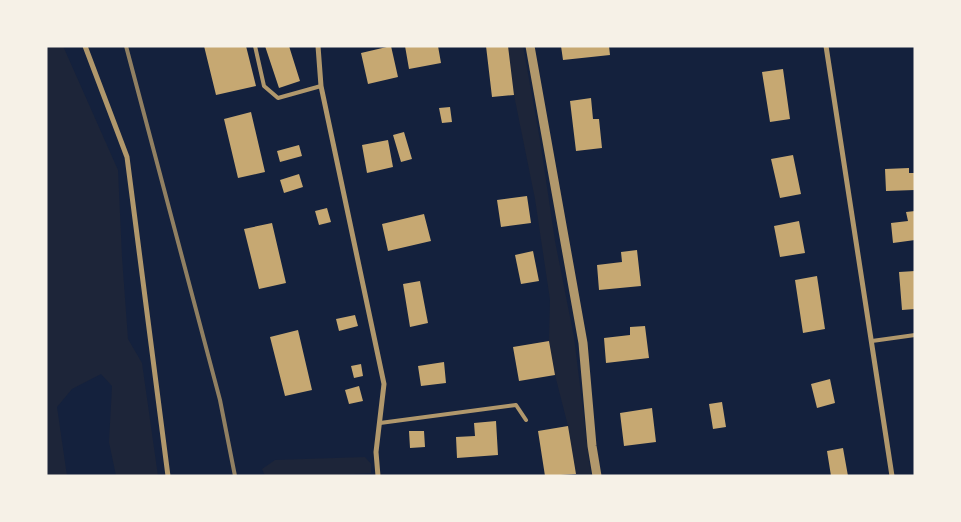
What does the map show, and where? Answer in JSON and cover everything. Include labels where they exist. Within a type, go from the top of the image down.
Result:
[{"type":"street","points":[[85,46],[127,157],[168,476]]},
{"type":"street","points":[[318,46],[321,86],[384,384],[376,452],[378,476]]},
{"type":"street","points":[[530,46],[583,343],[592,446],[597,476]]},
{"type":"street","points":[[826,46],[892,476]]},
{"type":"lane","points":[[255,46],[264,86],[278,98],[321,86]]},
{"type":"lane","points":[[872,341],[915,336]]},
{"type":"lane","points":[[380,423],[516,405],[526,420]]},
{"type":"shaded area","points":[[46,46],[63,46],[118,170],[128,339],[142,363],[158,476],[116,476],[109,442],[112,386],[101,374],[72,389],[57,407],[67,476],[46,476]]},
{"type":"shaded area","points":[[508,46],[523,46],[540,140],[555,241],[574,337],[591,475],[576,474],[568,426],[555,375],[549,341],[550,300],[535,199],[514,95]]},
{"type":"shaded area","points":[[365,457],[371,464],[371,473],[320,476],[265,476],[262,469],[275,460]]},
{"type":"building","points":[[204,46],[246,46],[256,86],[216,95]]},
{"type":"building","points":[[265,46],[289,46],[300,81],[279,88]]},
{"type":"building","points":[[391,46],[398,77],[368,84],[361,53]]},
{"type":"building","points":[[405,46],[438,46],[441,63],[409,69]]},
{"type":"building","points":[[486,46],[508,46],[514,95],[492,97]]},
{"type":"building","points":[[561,46],[609,46],[610,55],[563,60]]},
{"type":"building","points":[[783,69],[790,119],[770,122],[762,72]]},
{"type":"building","points":[[591,98],[593,119],[599,119],[602,148],[576,151],[570,101]]},
{"type":"building","points":[[450,107],[452,122],[442,123],[439,108]]},
{"type":"building","points":[[251,112],[265,172],[238,178],[224,119]]},
{"type":"building","points":[[404,132],[412,159],[401,162],[393,135]]},
{"type":"building","points":[[388,140],[393,167],[367,173],[362,145]]},
{"type":"building","points":[[299,145],[302,156],[280,162],[277,151]]},
{"type":"building","points":[[793,155],[801,194],[780,198],[771,159]]},
{"type":"building","points":[[909,168],[909,173],[915,173],[915,190],[886,191],[885,169]]},
{"type":"building","points":[[299,174],[303,187],[284,193],[280,180]]},
{"type":"building","points":[[527,196],[531,223],[501,227],[497,200]]},
{"type":"building","points":[[327,208],[331,222],[319,225],[315,211]]},
{"type":"building","points":[[915,211],[915,240],[893,243],[891,223],[908,221],[906,212]]},
{"type":"building","points":[[424,214],[431,241],[388,251],[382,224]]},
{"type":"building","points":[[799,221],[805,253],[780,257],[774,226]]},
{"type":"building","points":[[272,223],[286,283],[259,289],[244,229]]},
{"type":"building","points":[[637,250],[641,286],[599,290],[597,265],[622,262],[621,252]]},
{"type":"building","points":[[533,251],[539,281],[521,284],[515,255]]},
{"type":"building","points":[[915,271],[915,309],[902,310],[899,272]]},
{"type":"building","points":[[817,276],[825,329],[803,333],[795,280]]},
{"type":"building","points":[[420,281],[428,323],[410,327],[403,284]]},
{"type":"building","points":[[355,315],[358,326],[339,331],[336,319]]},
{"type":"building","points":[[645,326],[649,358],[606,363],[604,338],[630,335],[630,327]]},
{"type":"building","points":[[298,330],[312,390],[285,396],[270,337]]},
{"type":"building","points":[[549,341],[555,375],[519,381],[513,347]]},
{"type":"building","points":[[444,362],[446,383],[421,386],[418,366]]},
{"type":"building","points":[[361,364],[363,376],[354,378],[351,366]]},
{"type":"building","points":[[830,379],[835,403],[817,408],[811,384]]},
{"type":"building","points":[[359,386],[363,401],[349,404],[345,390]]},
{"type":"building","points":[[722,402],[726,427],[713,429],[709,404]]},
{"type":"building","points":[[652,408],[656,442],[624,446],[620,413]]},
{"type":"building","points":[[496,421],[498,455],[457,458],[456,437],[475,436],[474,423]]},
{"type":"building","points":[[568,426],[576,474],[545,476],[538,431]]},
{"type":"building","points":[[409,431],[424,431],[425,447],[410,448]]},
{"type":"building","points":[[843,448],[848,476],[831,476],[827,451]]},
{"type":"railway","points":[[126,46],[220,400],[235,476]]}]
